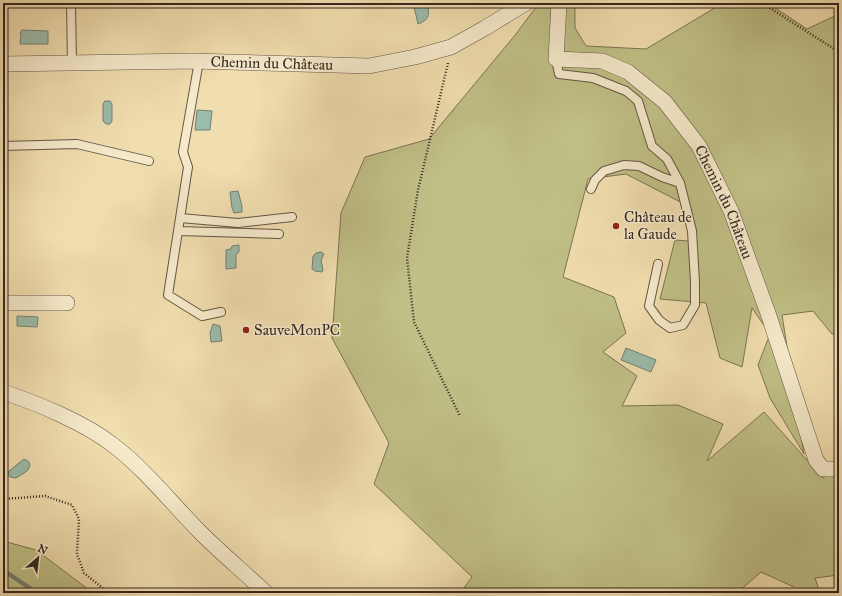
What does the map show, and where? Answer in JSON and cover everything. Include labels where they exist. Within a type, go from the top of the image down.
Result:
[{"type":"street","name":"Chemin du Château","points":[[3,64],[199,61],[369,66],[415,57],[451,47],[526,3]]},
{"type":"street","points":[[556,59],[559,3]]},
{"type":"street","name":"Chemin du Château","points":[[556,59],[602,62],[628,72],[665,102],[699,146],[731,211],[769,316],[816,460],[823,469],[836,467]]},
{"type":"street","points":[[3,303],[67,303]]},
{"type":"street","points":[[3,392],[40,406],[83,426],[112,444],[138,467],[202,534],[266,593]]},
{"type":"lane","points":[[71,3],[72,63]]},
{"type":"lane","points":[[556,59],[559,74],[593,78],[626,91],[638,101],[652,146],[667,159],[680,184],[692,231],[695,282],[695,305],[683,325],[670,328],[659,320],[649,306],[658,264]]},
{"type":"lane","points":[[199,61],[184,152],[188,167],[168,295],[202,316],[221,312]]},
{"type":"lane","points":[[3,146],[77,144],[149,161]]},
{"type":"lane","points":[[591,189],[595,180],[604,171],[624,165],[639,166],[680,184]]},
{"type":"lane","points":[[180,218],[238,223],[292,217]]},
{"type":"lane","points":[[178,231],[279,234]]},
{"type":"path","points":[[762,3],[839,52]]},
{"type":"path","points":[[451,47],[418,190],[407,258],[414,322],[460,416]]},
{"type":"path","points":[[3,499],[45,496],[72,505],[79,520],[77,554],[84,573],[109,593]]},
{"type":"green space","points":[[539,3],[575,3],[575,28],[586,46],[646,49],[723,3],[768,3],[807,29],[839,14],[839,334],[832,334],[813,311],[782,315],[804,454],[770,398],[758,365],[770,334],[752,308],[742,367],[720,358],[706,303],[660,299],[675,240],[689,241],[690,207],[626,174],[588,179],[563,277],[614,297],[626,333],[603,352],[637,376],[622,406],[678,405],[723,424],[707,461],[764,412],[823,478],[839,468],[839,575],[815,578],[820,593],[794,593],[794,587],[761,572],[737,593],[460,593],[472,577],[374,484],[389,443],[332,338],[341,213],[365,157],[429,139],[516,34]]},
{"type":"green space","points":[[3,541],[36,550],[93,593],[3,593]]},
{"type":"shaded area","points":[[412,3],[428,4],[429,11],[427,19],[418,24]]},
{"type":"shaded area","points":[[22,30],[48,31],[48,44],[20,44],[20,33]]},
{"type":"shaded area","points":[[105,101],[110,101],[112,104],[112,121],[110,124],[106,124],[103,121],[103,104]]},
{"type":"shaded area","points":[[197,110],[212,111],[210,130],[195,130]]},
{"type":"shaded area","points":[[238,191],[242,212],[234,213],[230,192]]},
{"type":"shaded area","points":[[239,245],[239,252],[236,254],[236,268],[226,269],[226,250],[231,249],[232,246]]},
{"type":"shaded area","points":[[321,252],[324,254],[321,260],[322,272],[312,269],[313,256],[316,253]]},
{"type":"shaded area","points":[[17,316],[38,317],[37,327],[17,326]]},
{"type":"shaded area","points":[[213,324],[220,326],[222,341],[211,342],[210,333]]},
{"type":"shaded area","points":[[626,348],[656,360],[651,372],[621,360]]},
{"type":"shaded area","points":[[24,459],[30,464],[27,471],[16,478],[10,477],[8,474],[9,471]]},
{"type":"waterway","points":[[3,570],[37,593]]},
{"type":"place","name":"Château de la Gaude","points":[[616,226]]},
{"type":"place","name":"SauveMonPC","points":[[246,330]]}]
